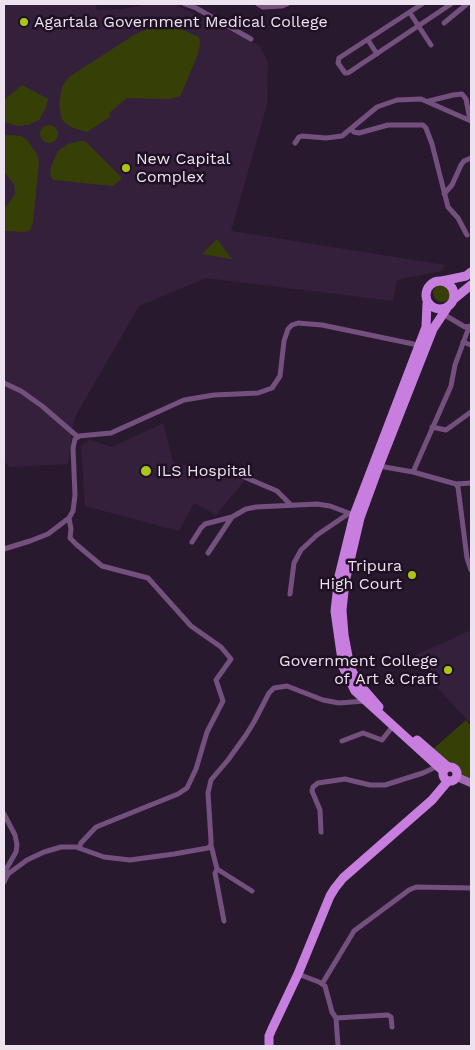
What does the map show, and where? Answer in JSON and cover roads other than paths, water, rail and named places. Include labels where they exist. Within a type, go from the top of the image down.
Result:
[{"type":"main road","points":[[269,1046],[269,1036],[298,974],[330,896],[339,883],[432,800],[453,779],[457,770],[453,767],[443,768],[355,691],[343,667],[334,611],[351,514],[426,327],[427,303],[425,294],[429,285],[437,281],[466,276],[471,272]]},
{"type":"main road","points":[[442,281],[453,289],[454,299]]},
{"type":"main road","points":[[453,779],[443,776],[443,768],[365,692],[354,676],[348,658],[342,610],[345,582],[360,518],[433,329],[454,299],[471,285]]},
{"type":"main road","points":[[427,303],[434,308],[445,311]]},
{"type":"street","points":[[185,4],[198,6],[251,40]]},
{"type":"street","points":[[258,4],[266,7],[287,4]]},
{"type":"street","points":[[422,4],[339,58],[338,63],[345,73],[348,74],[451,4]]},
{"type":"street","points":[[444,23],[467,4]]},
{"type":"street","points":[[410,13],[431,46]]},
{"type":"street","points":[[368,40],[377,54]]},
{"type":"street","points":[[428,101],[462,94],[466,99],[470,120]]},
{"type":"street","points":[[295,143],[302,136],[333,138],[342,136],[368,113],[385,103],[416,99],[428,101],[470,120]]},
{"type":"street","points":[[351,129],[359,133],[388,125],[423,124],[432,144],[448,207],[458,218],[467,235]]},
{"type":"street","points":[[444,194],[452,185],[461,164],[464,160],[471,158]]},
{"type":"street","points":[[413,472],[451,386],[455,365],[470,326],[465,327],[445,311]]},
{"type":"street","points":[[4,549],[48,534],[69,518],[73,511],[75,495],[74,439],[111,433],[184,400],[214,395],[258,393],[272,388],[280,376],[284,341],[288,329],[292,325],[298,323],[322,325],[418,345]]},
{"type":"street","points":[[463,342],[471,345]]},
{"type":"street","points":[[4,384],[22,391],[78,437]]},
{"type":"street","points":[[432,427],[446,430],[471,412]]},
{"type":"street","points":[[379,466],[413,472],[456,484],[471,483]]},
{"type":"street","points":[[242,476],[276,491],[291,505]]},
{"type":"street","points":[[456,484],[458,487],[467,558],[471,570]]},
{"type":"street","points":[[192,542],[206,524],[232,517],[246,509],[256,507],[317,504],[330,506],[351,514]]},
{"type":"street","points":[[290,594],[294,563],[301,550],[317,535],[351,514]]},
{"type":"street","points":[[208,553],[232,517]]},
{"type":"street","points":[[69,518],[70,538],[77,545],[102,566],[148,578],[191,626],[220,647],[231,659],[216,680],[223,702],[207,732],[196,769],[187,788],[178,794],[96,827],[81,842],[79,848]]},
{"type":"street","points":[[224,921],[216,873],[217,869],[210,845],[208,793],[211,780],[228,760],[250,728],[269,693],[274,688],[287,686],[323,700],[339,703],[365,701]]},
{"type":"street","points":[[342,741],[363,733],[382,740],[393,726]]},
{"type":"street","points":[[321,832],[320,810],[312,790],[318,783],[351,779],[370,785],[385,786],[443,768]]},
{"type":"street","points":[[453,779],[471,783]]},
{"type":"street","points":[[4,814],[15,835],[17,845],[16,852],[4,873]]},
{"type":"street","points":[[4,882],[8,874],[17,867],[44,852],[61,847],[79,848],[104,858],[130,860],[203,850],[210,845]]},
{"type":"street","points":[[217,869],[252,891]]},
{"type":"street","points":[[322,984],[354,931],[409,890],[416,887],[471,888]]},
{"type":"street","points":[[298,974],[322,984],[327,990],[332,1012],[336,1018],[338,1046]]},
{"type":"street","points":[[336,1018],[388,1015],[392,1017],[392,1027]]},
{"type":"place","name":"Agartala Government Medical College","points":[[24,22]]},
{"type":"place","name":"New Capital Complex","points":[[126,168]]},
{"type":"place","name":"ILS Hospital","points":[[146,471]]},
{"type":"place","name":"Tripura High Court","points":[[412,575]]},
{"type":"place","name":"Government College of Art & Craft","points":[[448,670]]}]
